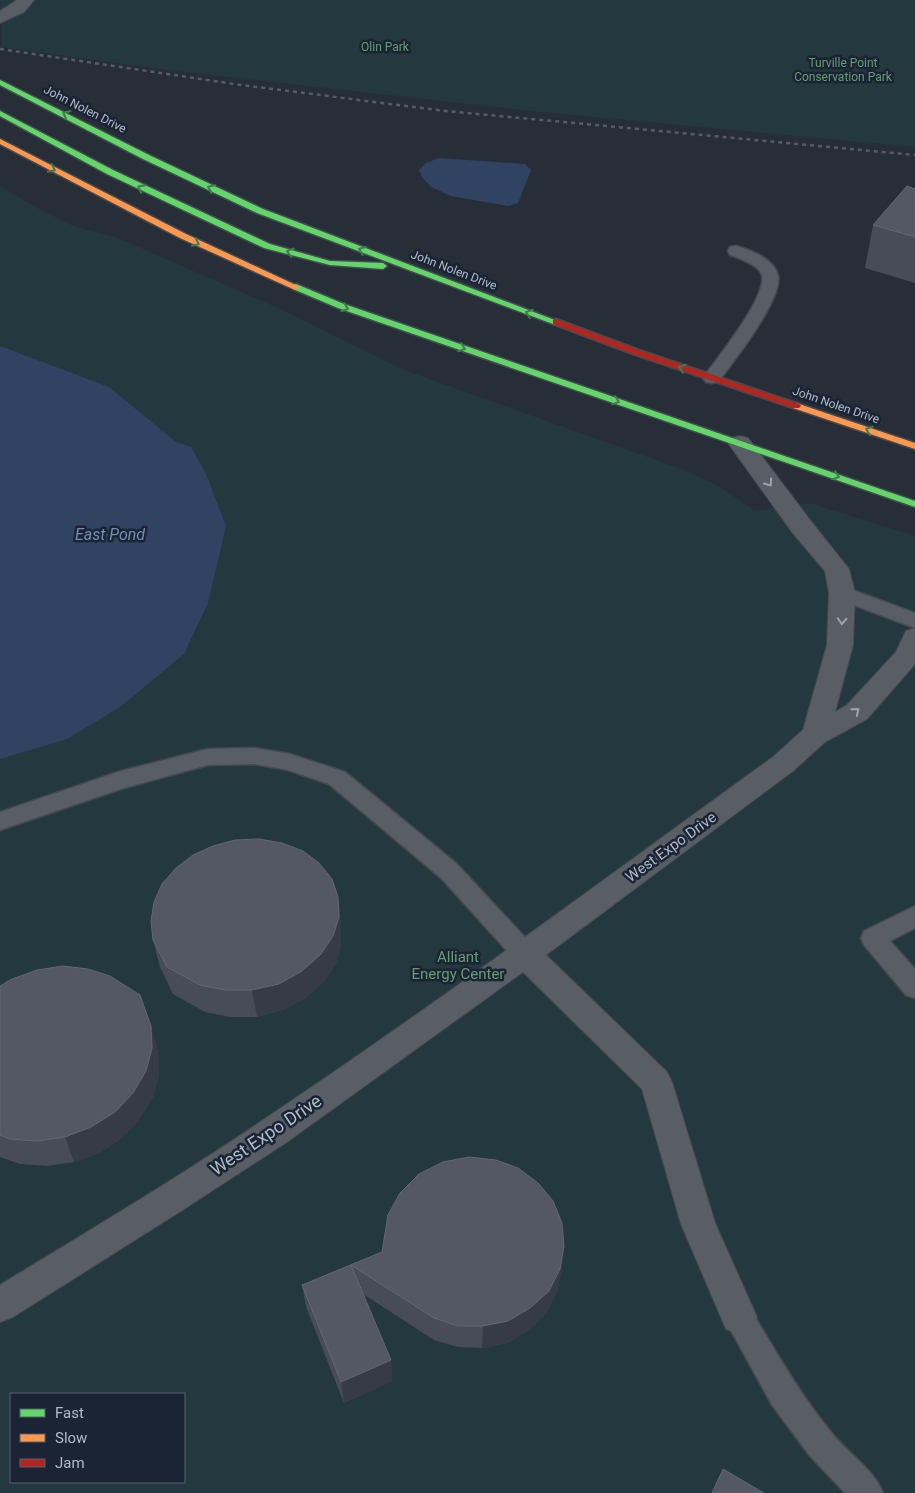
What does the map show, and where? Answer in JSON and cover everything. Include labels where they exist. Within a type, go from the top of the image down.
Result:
[{"type":"main road","name":"John Nolen Drive","points":[[0,82],[146,157],[260,211],[636,352],[915,446]]},
{"type":"main road","points":[[0,113],[154,195],[267,246],[330,263],[407,267]]},
{"type":"main road","points":[[3,144],[143,217],[229,259],[332,302],[915,504]]},
{"type":"street","points":[[0,18],[18,8],[26,0]]},
{"type":"street","points":[[740,443],[801,526],[836,569],[842,593],[840,645],[815,736]]},
{"type":"street","name":"West Expo Drive","points":[[0,1304],[170,1200],[275,1131],[524,954],[775,770],[815,736],[857,712],[907,656],[915,637]]},
{"type":"street","points":[[524,954],[656,1082],[698,1224],[739,1317]]},
{"type":"lane","points":[[712,378],[764,303],[770,284],[770,275],[763,267],[748,256],[736,251]]},
{"type":"lane","points":[[842,593],[915,622]]},
{"type":"lane","points":[[0,821],[121,780],[208,757],[254,756],[290,762],[336,778],[449,871],[524,954]]},
{"type":"lane","points":[[915,916],[873,938],[915,987]]},
{"type":"lane","points":[[739,1317],[783,1394],[821,1445],[867,1493]]},
{"type":"green space","name":"Turville Point Conservation Park","points":[[0,0],[915,0],[915,147],[541,112],[167,70],[2,47]]},
{"type":"green space","name":"Alliant Energy Center","points":[[0,186],[33,206],[73,226],[118,238],[280,309],[404,370],[684,470],[717,485],[755,511],[809,503],[915,536],[915,1493],[0,1493]]},
{"type":"water","points":[[439,158],[525,164],[531,170],[518,203],[508,206],[451,196],[431,187],[422,177],[419,170],[426,163]]},
{"type":"water","name":"East Pond","points":[[0,346],[109,387],[176,442],[191,447],[206,474],[226,526],[208,603],[184,654],[120,707],[67,739],[0,759]]},
{"type":"building","points":[[907,186],[915,189],[915,237],[873,225]]},
{"type":"building","points":[[259,839],[282,843],[303,851],[319,863],[332,879],[338,897],[339,917],[333,936],[321,954],[302,971],[279,984],[252,990],[225,990],[200,985],[167,967],[153,940],[151,921],[154,902],[162,884],[176,868],[193,855],[213,846],[235,840]]},
{"type":"building","points":[[63,966],[88,969],[110,976],[140,995],[151,1026],[152,1048],[146,1071],[133,1093],[115,1112],[91,1127],[65,1137],[37,1141],[10,1139],[0,1135],[0,986],[12,979],[37,970]]},
{"type":"building","points":[[469,1157],[496,1160],[518,1168],[538,1183],[553,1201],[562,1223],[564,1246],[560,1269],[549,1291],[530,1308],[508,1321],[483,1326],[458,1326],[434,1318],[351,1265],[391,1360],[341,1382],[302,1285],[382,1252],[388,1215],[400,1193],[419,1174],[443,1162]]},
{"type":"building","points":[[723,1469],[764,1493],[712,1493]]},
{"type":"railway","points":[[0,49],[241,85],[446,111],[915,155]]},
{"type":"traffic: fast","points":[[0,82],[146,157],[260,211],[556,322]]},
{"type":"traffic: fast","points":[[0,113],[110,172],[267,246],[330,263],[383,266]]},
{"type":"traffic: fast","points":[[296,287],[341,306],[915,504]]},
{"type":"traffic: slow","points":[[0,141],[183,236],[296,287]]},
{"type":"traffic: slow","points":[[796,406],[915,446]]},
{"type":"traffic: jam","points":[[556,322],[636,352],[796,406]]},
{"type":"park label","name":"Olin Park","points":[[385,47]]}]
